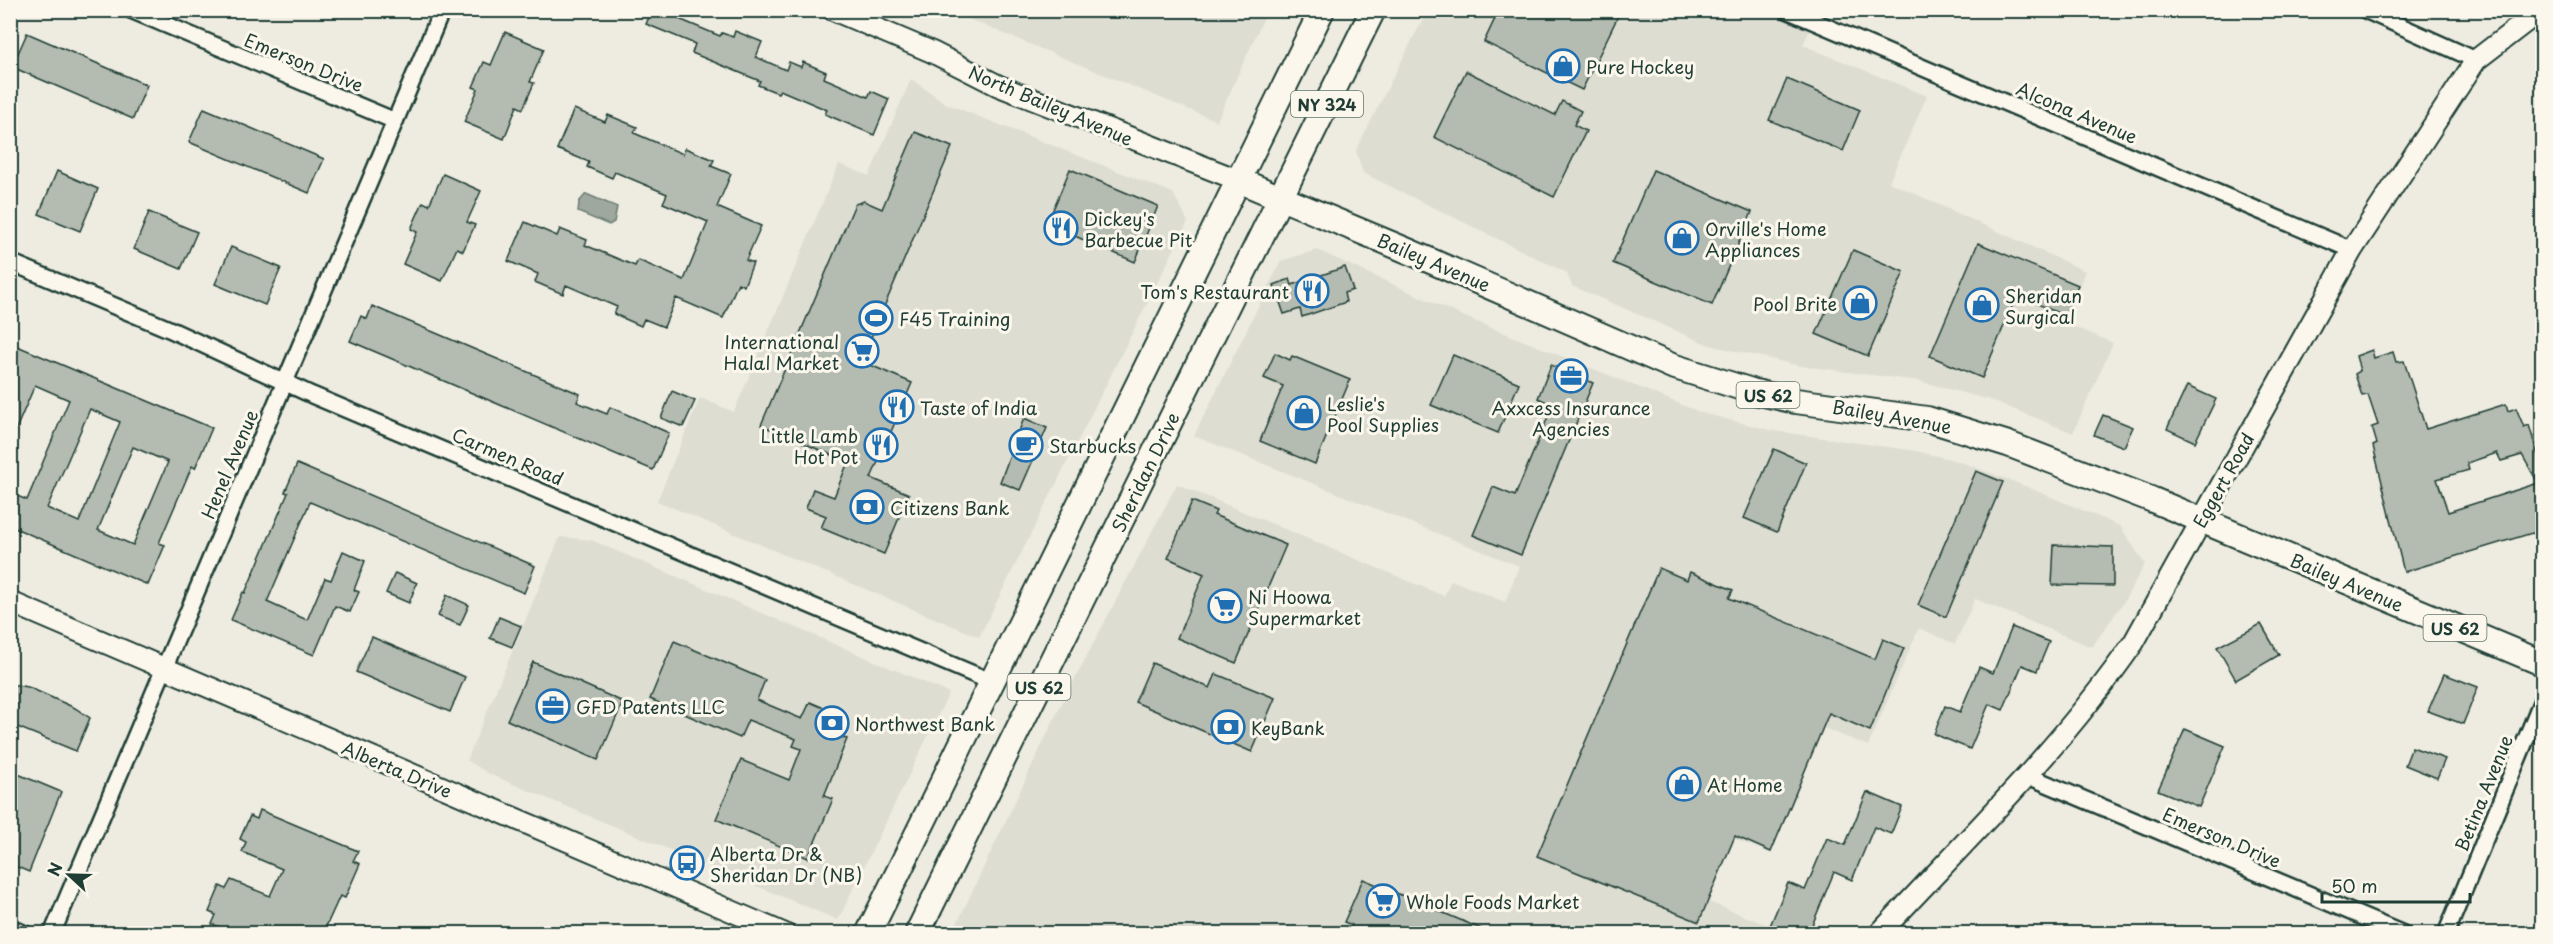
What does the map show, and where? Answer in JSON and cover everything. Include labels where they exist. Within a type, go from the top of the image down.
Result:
[{"type":"main road","name":"NY 324","points":[[1238,180],[1322,10]]},
{"type":"main road","name":"Sheridan Drive","points":[[917,933],[1373,10]]},
{"type":"main road","name":"Bailey Avenue","points":[[1238,180],[1704,378],[1796,401],[1896,414],[1954,425],[2200,520],[2542,663]]},
{"type":"main road","name":"US 62","points":[[868,933],[1238,180]]},
{"type":"street","name":"Emerson Drive","points":[[131,10],[395,121]]},
{"type":"street","name":"Henel Avenue","points":[[52,933],[442,10]]},
{"type":"street","name":"North Bailey Avenue","points":[[833,10],[932,52],[999,86],[1238,180]]},
{"type":"street","name":"Alcona Avenue","points":[[1787,10],[2352,250]]},
{"type":"street","points":[[2365,10],[2475,60]]},
{"type":"street","name":"Eggert Road","points":[[1879,933],[2026,775],[2106,682],[2134,642],[2352,250],[2475,60],[2541,10]]},
{"type":"street","name":"Carmen Road","points":[[10,262],[169,329],[285,383],[992,682]]},
{"type":"street","name":"Alberta Drive","points":[[10,602],[785,933]]},
{"type":"street","name":"Betina Avenue","points":[[2446,933],[2542,700]]},
{"type":"street","name":"Emerson Drive","points":[[2026,775],[2403,933]]},
{"type":"street","points":[[10,927],[25,933]]},
{"type":"shaded area","points":[[949,11],[1267,11],[1217,121]]},
{"type":"shaded area","points":[[1427,11],[1818,11],[1803,45],[1927,96],[1889,182],[2085,271],[2065,323],[2113,343],[2073,433],[1993,401],[1919,381],[1801,366],[1709,345],[1572,286],[1567,273],[1363,173],[1356,150]]},
{"type":"shaded area","points":[[911,79],[947,104],[1173,193],[1188,222],[979,637],[657,501],[700,398],[734,412],[839,164],[869,176]]},
{"type":"shaded area","points":[[586,194],[617,207],[614,222],[609,225],[578,212],[579,202]]},
{"type":"shaded area","points":[[1317,250],[1465,317],[1702,413],[1774,431],[1916,451],[1958,461],[2025,486],[2120,526],[2145,564],[2123,603],[2092,647],[1975,599],[1955,644],[1919,628],[1868,746],[1824,728],[1771,854],[1735,839],[1709,902],[1788,933],[952,934],[1059,709],[1177,484],[1444,596],[1451,580],[1505,602],[1519,566],[1194,436],[1281,261]]},
{"type":"shaded area","points":[[560,537],[591,540],[949,693],[838,920],[489,774],[467,760]]},
{"type":"building","points":[[652,10],[683,10],[679,19],[720,36],[722,33],[733,37],[735,31],[762,42],[756,57],[786,70],[789,62],[801,67],[803,62],[826,72],[824,78],[868,97],[871,91],[889,99],[874,135],[825,114],[827,110],[780,90],[778,93],[758,85],[760,81],[692,53],[695,44],[646,24]]},
{"type":"building","name":"Pure Hockey","points":[[1499,10],[1621,10],[1582,90],[1484,42]]},
{"type":"building","points":[[505,32],[544,49],[530,82],[534,83],[523,109],[517,106],[504,139],[464,122],[478,89],[473,87],[484,62],[491,65]]},
{"type":"building","points":[[27,33],[147,85],[133,119],[12,67]]},
{"type":"building","points":[[1466,71],[1555,115],[1562,101],[1581,111],[1574,125],[1586,131],[1554,197],[1434,137]]},
{"type":"building","points":[[1787,79],[1860,110],[1843,151],[1769,120]]},
{"type":"building","points":[[204,108],[324,159],[309,193],[189,142]]},
{"type":"building","points":[[574,109],[605,122],[608,115],[637,127],[634,133],[683,154],[685,148],[714,160],[711,166],[731,174],[717,207],[761,226],[746,260],[753,263],[744,286],[738,283],[723,318],[676,298],[664,327],[644,319],[641,326],[614,314],[617,307],[566,285],[563,294],[535,282],[538,274],[508,261],[525,222],[557,236],[560,229],[587,240],[585,245],[635,266],[638,260],[684,280],[708,222],[663,203],[667,194],[615,172],[612,178],[587,167],[589,162],[557,149]]},
{"type":"building","points":[[915,132],[952,147],[861,361],[912,383],[871,478],[909,494],[884,554],[821,528],[826,516],[806,508],[813,489],[834,497],[848,462],[761,425],[855,204],[864,201],[882,209]]},
{"type":"building","points":[[1070,169],[1158,206],[1135,262],[1047,224]]},
{"type":"building","name":"Orville's Home Appliances","points":[[1653,170],[1752,212],[1712,305],[1613,263]]},
{"type":"building","points":[[57,171],[98,189],[80,231],[39,214]]},
{"type":"building","points":[[443,174],[481,191],[467,222],[475,225],[463,251],[457,248],[442,281],[403,264],[417,232],[411,229],[423,202],[429,205]]},
{"type":"building","points":[[149,212],[197,232],[181,269],[134,249]]},
{"type":"building","name":"Sheridan Surgical","points":[[1978,243],[2078,285],[2065,316],[2017,295],[1982,378],[1930,356]]},
{"type":"building","points":[[231,247],[281,268],[265,305],[215,284]]},
{"type":"building","name":"Pool Brite","points":[[1853,250],[1904,272],[1868,356],[1816,334]]},
{"type":"building","name":"Tom's Restaurant","points":[[1345,267],[1353,290],[1344,293],[1346,302],[1302,317],[1300,309],[1284,314],[1274,285],[1290,279],[1292,285]]},
{"type":"building","points":[[372,306],[580,394],[577,402],[607,414],[610,407],[669,433],[653,470],[350,341],[361,316],[367,319]]},
{"type":"building","points":[[10,343],[212,428],[195,468],[192,466],[159,543],[165,545],[148,585],[10,526],[10,493],[27,500],[69,400],[35,385],[10,443]],"holes":[[[90,409],[120,422],[79,522],[47,508]],[[133,447],[168,462],[133,545],[98,530]]]},
{"type":"building","points":[[2372,350],[2374,358],[2393,352],[2396,362],[2404,361],[2426,429],[2506,404],[2508,411],[2516,408],[2524,427],[2529,425],[2542,469],[2542,538],[2532,533],[2404,572],[2373,446],[2377,444],[2372,427],[2378,425],[2368,395],[2362,396],[2355,374],[2360,371],[2356,356]],"holes":[[[2497,453],[2501,461],[2522,455],[2538,483],[2448,512],[2437,479],[2469,470],[2467,463]]]},
{"type":"building","name":"Leslie's Pool Supplies","points":[[1275,353],[1290,360],[1292,356],[1350,380],[1315,464],[1260,441],[1283,386],[1264,378]]},
{"type":"building","points":[[1453,355],[1519,383],[1498,433],[1431,405]]},
{"type":"building","points":[[1551,365],[1593,383],[1521,555],[1473,535],[1493,487],[1515,496],[1553,405],[1538,398]]},
{"type":"building","points":[[2187,386],[2216,399],[2195,442],[2167,429]]},
{"type":"building","points":[[672,391],[695,401],[683,427],[661,418]]},
{"type":"building","points":[[2103,415],[2133,427],[2124,447],[2094,435]]},
{"type":"building","name":"Starbucks","points":[[1024,418],[1047,428],[1020,490],[1000,482]]},
{"type":"building","points":[[1774,449],[1806,463],[1777,532],[1744,518]]},
{"type":"building","points":[[297,464],[535,566],[524,593],[310,502],[267,602],[307,620],[325,578],[331,580],[343,551],[365,561],[354,590],[359,592],[350,612],[335,606],[314,655],[231,620],[288,493],[285,492]]},
{"type":"building","points":[[1976,471],[2003,482],[1946,617],[1918,605]]},
{"type":"building","name":"Ni Hoowa Supermarket","points":[[1192,501],[1216,511],[1214,515],[1286,545],[1236,663],[1177,638],[1204,574],[1168,558]]},
{"type":"building","points":[[2054,545],[2113,547],[2113,586],[2052,585]]},
{"type":"building","name":"At Home","points":[[1659,568],[1687,580],[1690,572],[1733,590],[1729,598],[1875,659],[1883,639],[1904,648],[1870,731],[1829,713],[1771,852],[1735,836],[1699,922],[1537,856]]},
{"type":"building","points":[[395,573],[417,583],[409,603],[386,593]]},
{"type":"building","points":[[447,595],[469,605],[460,625],[438,616]]},
{"type":"building","points":[[499,617],[521,626],[512,647],[490,638]]},
{"type":"building","points":[[2261,624],[2279,655],[2236,680],[2217,647]]},
{"type":"building","points":[[2012,627],[2049,642],[2037,671],[2022,665],[2003,710],[1989,704],[1970,749],[1934,734],[1945,706],[1960,712],[1979,667],[1993,673]]},
{"type":"building","points":[[372,637],[465,677],[450,712],[356,672]]},
{"type":"building","points":[[674,641],[765,680],[757,700],[802,719],[810,702],[838,714],[830,733],[847,739],[824,796],[833,799],[808,858],[716,819],[741,760],[789,780],[801,749],[793,746],[796,739],[748,720],[740,738],[650,699]]},
{"type":"building","points":[[533,662],[623,702],[598,760],[507,720]]},
{"type":"building","name":"KeyBank","points":[[1152,663],[1210,688],[1216,674],[1275,698],[1252,752],[1135,702]]},
{"type":"building","points":[[2444,674],[2478,687],[2463,724],[2428,711]]},
{"type":"building","points":[[10,684],[28,687],[75,708],[90,718],[76,751],[10,724]]},
{"type":"building","points":[[2185,729],[2225,746],[2199,807],[2158,790]]},
{"type":"building","points":[[2412,747],[2445,759],[2437,778],[2405,765]]},
{"type":"building","points":[[18,774],[61,792],[29,872],[10,864],[10,791]]},
{"type":"building","points":[[1867,792],[1902,807],[1891,834],[1874,827],[1852,880],[1834,872],[1809,933],[1767,933],[1788,883],[1805,890],[1827,838],[1845,845]]},
{"type":"building","points":[[260,810],[358,851],[353,861],[360,864],[345,898],[340,896],[323,933],[234,933],[212,924],[216,915],[209,912],[220,886],[226,889],[231,880],[270,896],[282,869],[242,852],[246,842],[240,839],[250,816],[257,819]]},
{"type":"building","name":"Whole Foods Market","points":[[1363,879],[1491,933],[1349,933],[1352,925],[1344,922]]},
{"type":"place","name":"Pure Hockey","points":[[1563,66]]},
{"type":"place","name":"Dickey's Barbecue Pit","points":[[1061,228]]},
{"type":"place","name":"Orville's Home Appliances","points":[[1682,238]]},
{"type":"place","name":"Tom's Restaurant","points":[[1312,291]]},
{"type":"place","name":"Pool Brite","points":[[1860,303]]},
{"type":"place","name":"Sheridan Surgical","points":[[1982,305]]},
{"type":"place","name":"F45 Training","points":[[876,318]]},
{"type":"place","name":"International Halal Market","points":[[862,351]]},
{"type":"place","name":"Axxcess Insurance Agencies","points":[[1571,376]]},
{"type":"place","name":"Taste of India","points":[[897,407]]},
{"type":"place","name":"Leslie's Pool Supplies","points":[[1304,413]]},
{"type":"place","name":"Little Lamb Hot Pot","points":[[881,445]]},
{"type":"place","name":"Starbucks","points":[[1026,445]]},
{"type":"place","name":"Citizens Bank","points":[[867,507]]},
{"type":"place","name":"Ni Hoowa Supermarket","points":[[1225,606]]},
{"type":"place","name":"GFD Patents LLC","points":[[553,706]]},
{"type":"place","name":"Northwest Bank","points":[[832,723]]},
{"type":"place","name":"KeyBank","points":[[1228,727]]},
{"type":"place","name":"At Home","points":[[1684,784]]},
{"type":"place","name":"Alberta Dr & Sheridan Dr (NB)","points":[[687,863]]},
{"type":"place","name":"Whole Foods Market","points":[[1383,901]]}]
